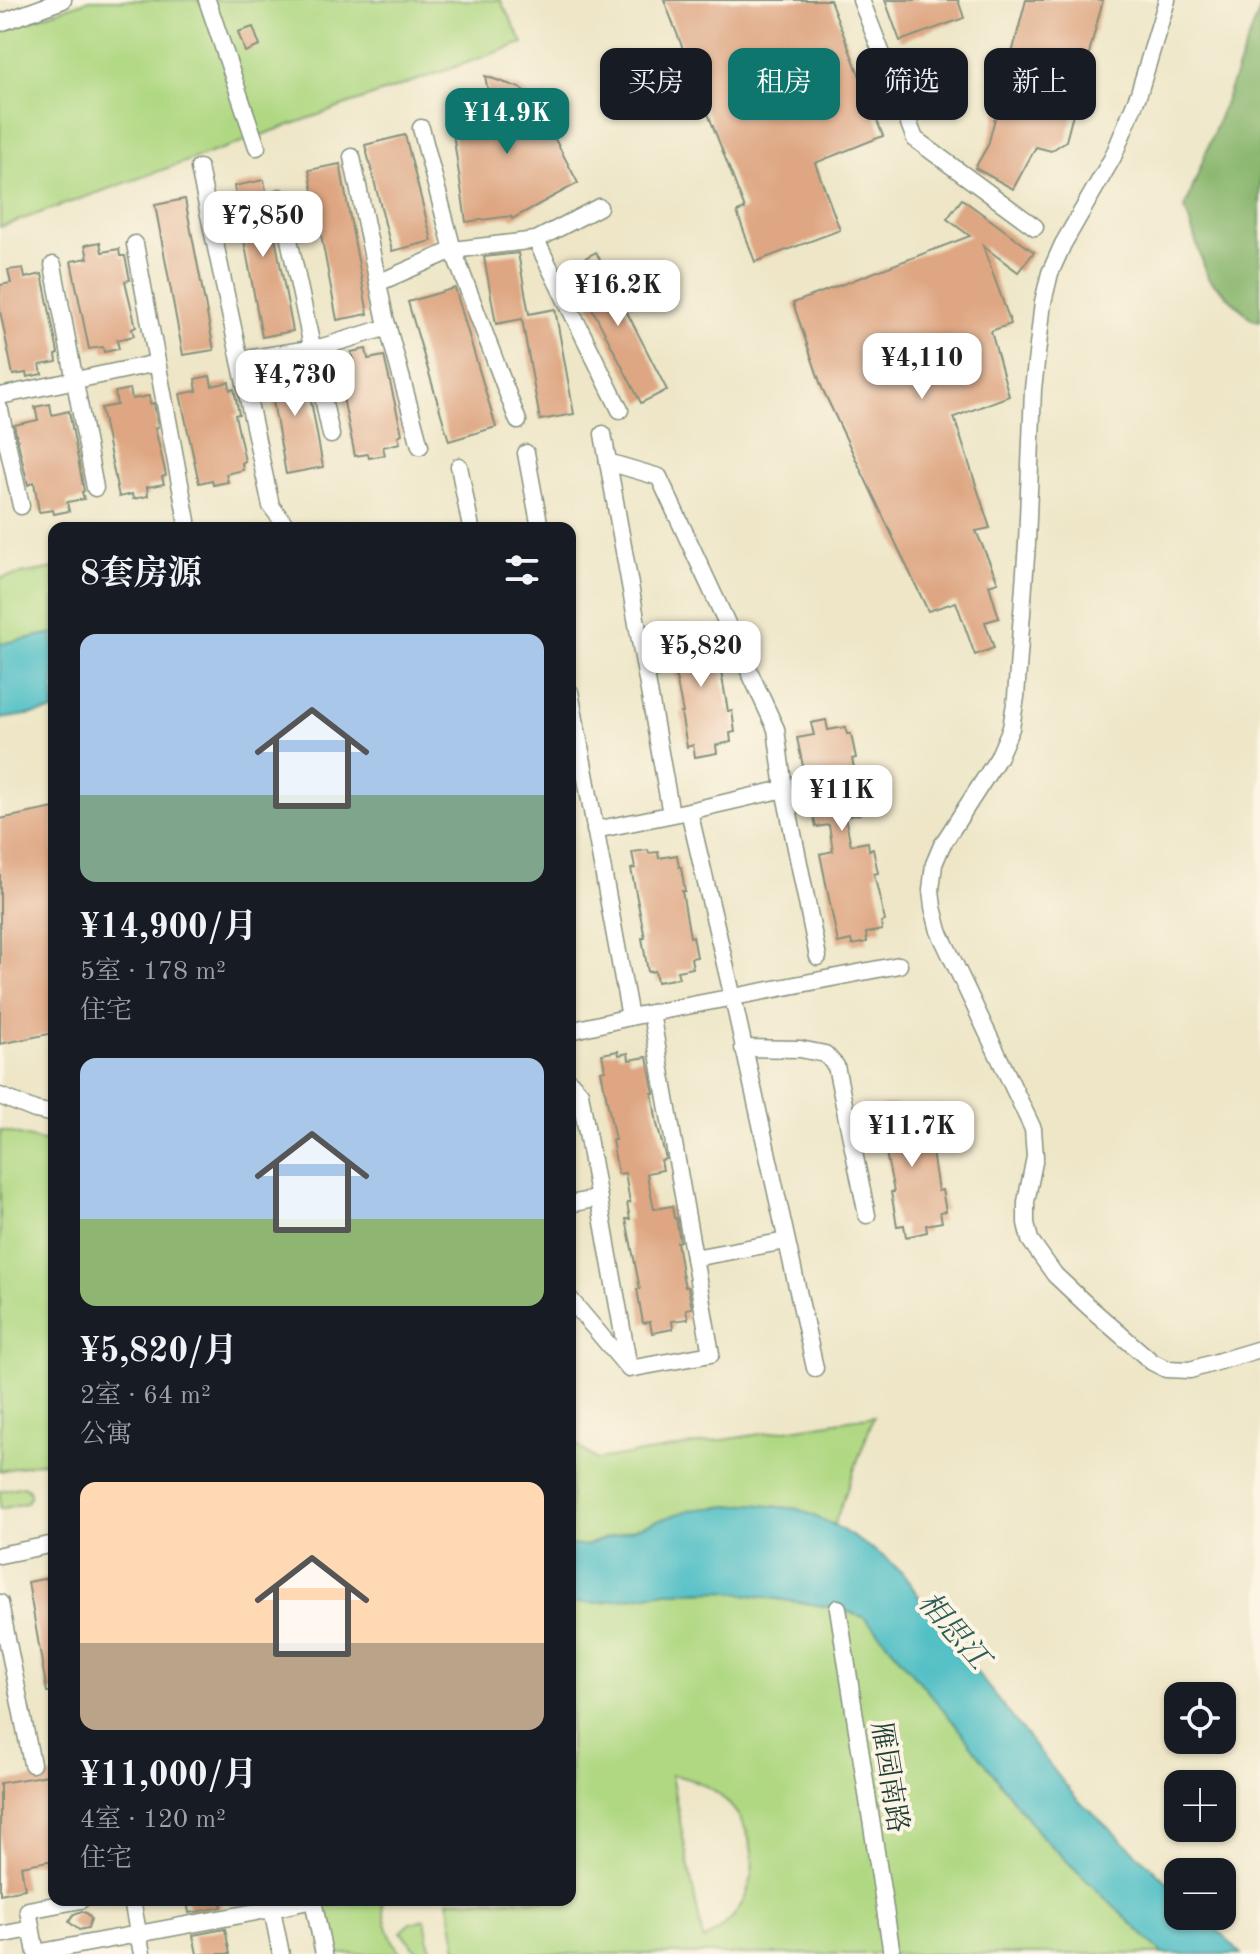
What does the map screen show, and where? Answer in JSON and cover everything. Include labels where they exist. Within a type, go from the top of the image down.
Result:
[{"type":"street","points":[[0,23],[63,0]]},
{"type":"street","points":[[207,0],[257,147]]},
{"type":"street","points":[[861,0],[915,139],[1035,227]]},
{"type":"street","points":[[1167,0],[1139,93],[1113,157],[1063,244],[1050,273],[1043,302],[1033,389],[1027,543],[1011,728],[998,758],[942,845],[934,864],[931,890],[939,931],[1033,1129],[1035,1157],[1026,1202],[1026,1223],[1030,1240],[1055,1275],[1152,1362],[1166,1369],[1190,1370],[1260,1349]]},
{"type":"street","points":[[421,128],[453,250],[518,421]]},
{"type":"street","points":[[352,157],[388,327],[420,446]]},
{"type":"street","points":[[199,168],[271,506],[283,522]]},
{"type":"street","points":[[280,197],[331,435]]},
{"type":"street","points":[[378,283],[453,250],[536,240],[599,207]]},
{"type":"street","points":[[536,240],[620,410]]},
{"type":"street","points":[[135,244],[187,521]]},
{"type":"street","points":[[53,265],[95,488]]},
{"type":"street","points":[[240,360],[313,348],[388,327]]},
{"type":"street","points":[[0,396],[157,363]]},
{"type":"street","points":[[0,410],[21,506]]},
{"type":"street","points":[[603,434],[671,814]]},
{"type":"street","points":[[526,453],[539,522]]},
{"type":"street","points":[[608,462],[659,477],[776,729],[784,789],[818,957]]},
{"type":"street","points":[[459,466],[470,522]]},
{"type":"street","points":[[576,725],[630,1017]]},
{"type":"street","points":[[595,830],[784,789]]},
{"type":"street","points":[[689,811],[815,1368]]},
{"type":"street","points":[[576,1030],[899,965]]},
{"type":"street","points":[[629,1369],[711,1354],[651,1013]]},
{"type":"street","points":[[743,1048],[813,1051],[825,1054],[836,1066],[867,1215]]},
{"type":"street","points":[[576,1089],[580,1093],[629,1369]]},
{"type":"street","points":[[0,1096],[48,1113]]},
{"type":"street","points":[[576,1203],[599,1198]]},
{"type":"street","points":[[694,1258],[786,1241]]},
{"type":"street","points":[[576,1306],[629,1369]]},
{"type":"street","points":[[0,1555],[48,1545]]},
{"type":"street","points":[[0,1603],[32,1764]]},
{"type":"street","name":"雁园南路","points":[[838,1608],[892,1954]]},
{"type":"street","points":[[49,1906],[28,1910],[36,1953],[66,1951],[263,1906]]},
{"type":"street","points":[[133,1906],[142,1954]]},
{"type":"street","points":[[272,1906],[281,1954]]},
{"type":"street","points":[[314,1906],[324,1954]]},
{"type":"street","points":[[0,1935],[31,1929]]},
{"type":"green space","points":[[89,0],[500,0],[523,43],[0,227],[0,31]]},
{"type":"green space","points":[[1260,9],[1260,321],[1252,319],[1208,278],[1185,208]]},
{"type":"green space","points":[[48,569],[48,634],[0,644],[0,578]]},
{"type":"green space","points":[[0,1130],[48,1142],[48,1461],[0,1471]]},
{"type":"green space","points":[[874,1416],[834,1525],[798,1509],[752,1504],[689,1510],[583,1546],[576,1545],[576,1442],[597,1460]]},
{"type":"green space","points":[[23,1486],[30,1493],[26,1503],[0,1509],[0,1491]]},
{"type":"green space","points":[[723,1591],[838,1608],[863,1617],[956,1725],[1041,1836],[1163,1954],[458,1954],[449,1906],[576,1906],[576,1603],[666,1592]],"holes":[[[671,1775],[701,1784],[725,1800],[741,1821],[751,1846],[752,1872],[745,1898],[729,1921],[703,1940]]]},
{"type":"green space","points":[[314,1906],[383,1906],[388,1928],[401,1954],[324,1954]]},
{"type":"green space","points":[[425,1919],[431,1954],[420,1954],[401,1932],[411,1923]]},
{"type":"water","points":[[48,634],[48,712],[0,719],[0,644]]},
{"type":"water","points":[[752,1504],[798,1509],[834,1525],[886,1558],[902,1573],[1076,1798],[1164,1879],[1164,1930],[1218,1930],[1241,1954],[1163,1954],[1041,1836],[956,1725],[863,1617],[838,1608],[723,1591],[666,1592],[576,1603],[576,1545],[584,1546],[689,1510]]},
{"type":"building","points":[[664,0],[830,0],[856,67],[856,120],[877,120],[883,136],[815,163],[840,230],[755,262],[737,212],[745,209],[711,120],[712,48],[683,48]]},
{"type":"building","points":[[885,0],[958,0],[964,18],[900,41]]},
{"type":"building","points":[[1026,0],[1103,0],[1090,48],[1013,48]]},
{"type":"building","points":[[253,27],[260,46],[245,52],[238,32]]},
{"type":"building","points":[[485,76],[520,88],[535,101],[578,183],[512,219],[511,216],[466,222],[450,113],[491,107]]},
{"type":"building","points":[[995,120],[1072,120],[1066,141],[1051,151],[1036,147],[1013,189],[975,168],[988,145]]},
{"type":"building","points":[[405,135],[432,241],[392,251],[365,145]]},
{"type":"building","points":[[340,164],[368,314],[337,320],[309,170]]},
{"type":"building","points":[[264,180],[293,331],[262,337],[234,186]]},
{"type":"building","points":[[185,199],[214,350],[183,355],[155,205]]},
{"type":"building","points":[[962,199],[1034,252],[1018,272],[983,246],[1011,324],[991,331],[1009,396],[954,417],[990,528],[976,531],[998,582],[989,585],[999,618],[985,622],[994,648],[975,655],[956,602],[928,611],[822,388],[793,303],[970,236],[947,219]]},
{"type":"building","points":[[100,242],[102,252],[119,249],[120,256],[125,256],[130,280],[125,281],[136,327],[132,329],[134,336],[117,340],[119,349],[104,352],[103,347],[89,349],[71,261],[88,258],[85,245]]},
{"type":"building","points":[[596,252],[667,390],[641,403],[570,266]]},
{"type":"building","points":[[518,253],[529,314],[555,309],[574,414],[540,420],[522,319],[496,324],[484,257]]},
{"type":"building","points":[[23,268],[25,278],[42,274],[58,353],[57,362],[40,365],[42,374],[27,377],[26,373],[13,375],[0,311],[0,285],[11,283],[8,270]]},
{"type":"building","points":[[455,288],[496,427],[449,441],[408,302]]},
{"type":"building","points":[[366,349],[368,359],[384,356],[402,434],[398,436],[400,443],[383,447],[385,455],[369,458],[368,454],[355,456],[337,368],[354,364],[351,352]]},
{"type":"building","points":[[304,362],[323,467],[286,474],[267,368]]},
{"type":"building","points":[[210,376],[212,386],[229,382],[230,390],[234,389],[239,414],[235,415],[245,461],[242,463],[243,470],[226,474],[228,482],[213,485],[212,480],[199,483],[180,394],[197,391],[195,379]]},
{"type":"building","points":[[130,389],[132,399],[149,396],[150,404],[154,403],[158,427],[155,428],[166,475],[162,477],[164,484],[147,487],[148,496],[133,499],[132,494],[119,497],[101,408],[117,405],[115,392]]},
{"type":"building","points":[[50,404],[52,415],[69,411],[84,491],[84,499],[67,502],[69,511],[54,514],[53,510],[39,512],[34,482],[28,485],[14,425],[38,420],[35,407]]},
{"type":"building","points":[[686,624],[687,628],[696,626],[698,633],[715,630],[724,665],[720,666],[728,711],[732,711],[735,732],[730,733],[731,742],[716,745],[717,753],[695,757],[693,745],[687,747],[669,643],[673,643],[671,627]]},
{"type":"building","points":[[826,720],[828,730],[845,727],[847,734],[851,734],[856,758],[852,759],[862,805],[859,807],[860,814],[845,817],[851,845],[868,842],[869,850],[873,849],[878,873],[874,874],[885,921],[881,922],[882,930],[866,933],[867,942],[852,945],[851,940],[838,943],[820,854],[833,851],[829,825],[816,827],[797,738],[814,735],[811,723]]},
{"type":"building","points":[[48,809],[48,1034],[0,1044],[0,819]]},
{"type":"building","points":[[648,850],[649,853],[658,852],[659,858],[677,855],[690,937],[693,936],[697,957],[691,958],[693,968],[677,971],[679,978],[657,982],[655,971],[648,972],[642,938],[645,938],[631,869],[635,868],[632,852]]},
{"type":"building","points":[[618,1051],[619,1055],[628,1053],[629,1060],[647,1057],[657,1124],[666,1159],[661,1160],[663,1170],[647,1173],[648,1180],[654,1209],[672,1206],[680,1241],[677,1242],[682,1273],[692,1308],[686,1309],[688,1319],[672,1321],[673,1329],[652,1333],[650,1322],[643,1323],[637,1289],[640,1289],[626,1219],[630,1219],[627,1203],[630,1203],[625,1173],[618,1174],[612,1140],[615,1140],[601,1071],[605,1070],[602,1054]]},
{"type":"building","points":[[897,1104],[897,1107],[907,1106],[908,1112],[926,1109],[934,1145],[931,1145],[938,1191],[942,1190],[946,1211],[940,1212],[942,1222],[926,1225],[927,1232],[906,1237],[904,1225],[897,1226],[891,1192],[894,1192],[880,1123],[884,1122],[881,1106]]},
{"type":"building","points":[[48,1578],[48,1692],[47,1692],[28,1582]]},
{"type":"building","points":[[48,1775],[48,1861],[21,1866],[25,1889],[0,1894],[0,1783]]},
{"type":"building","points":[[188,1906],[222,1907],[189,1913]]},
{"type":"building","points":[[82,1911],[91,1919],[88,1928],[79,1930],[69,1922],[74,1914]]},
{"type":"building","points":[[225,1929],[230,1954],[197,1954],[193,1935]]},
{"type":"water label","name":"相思江","points":[[954,1630]]}]
